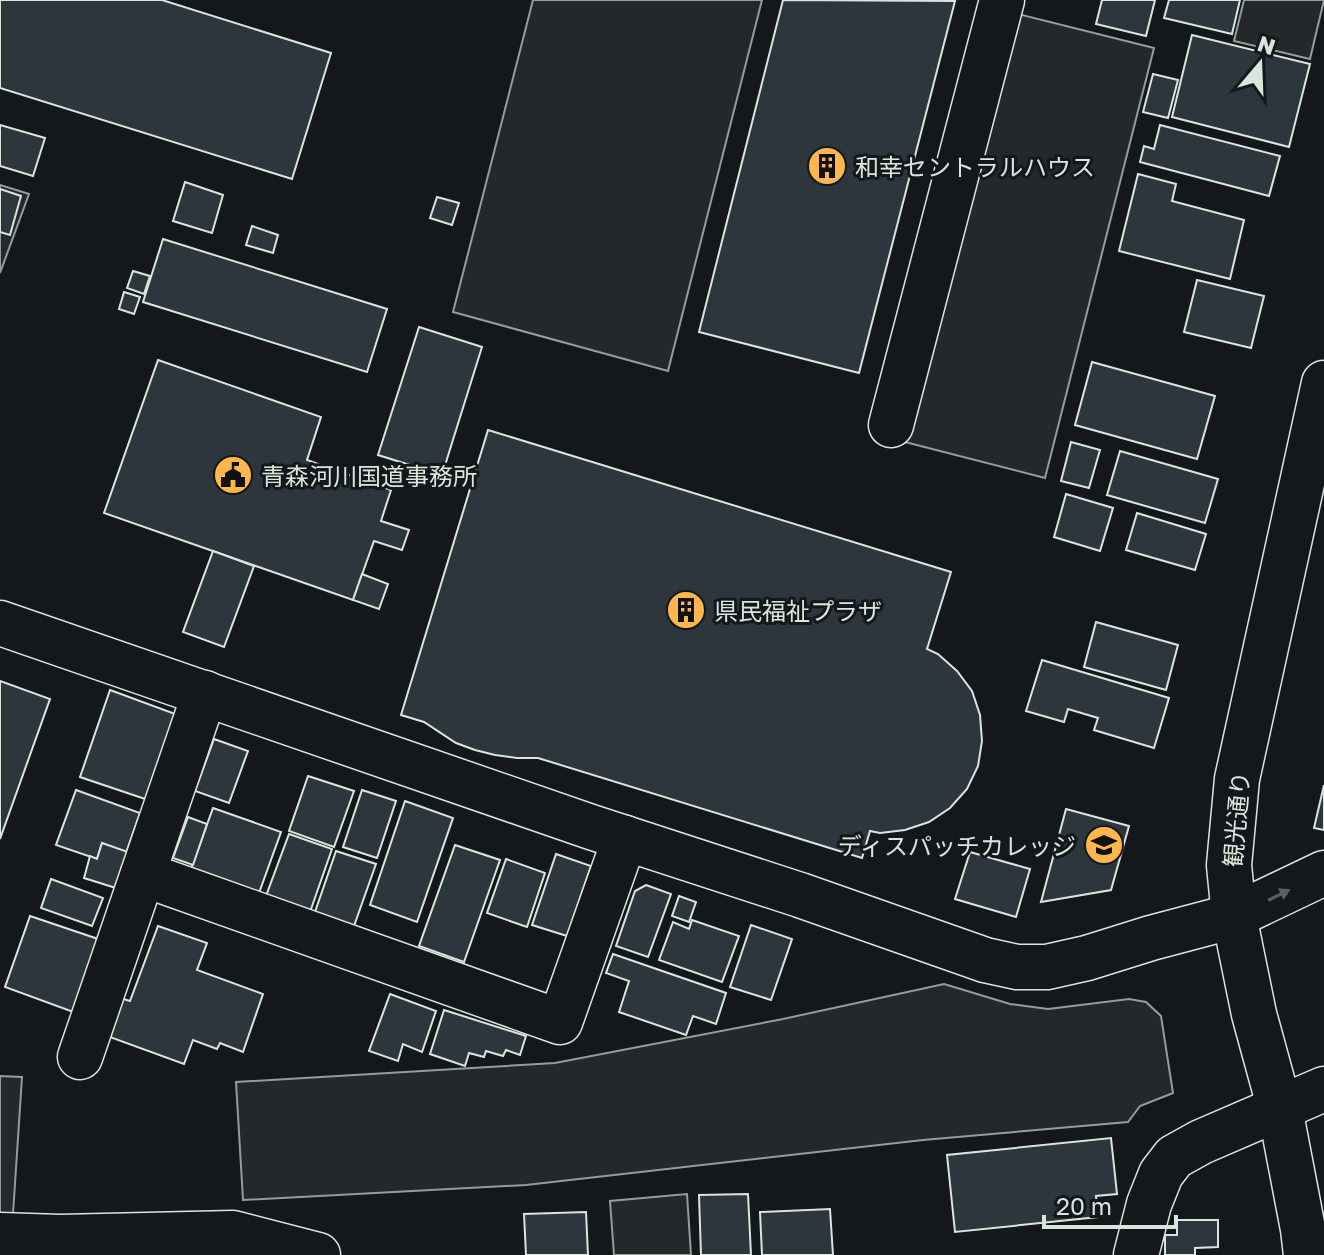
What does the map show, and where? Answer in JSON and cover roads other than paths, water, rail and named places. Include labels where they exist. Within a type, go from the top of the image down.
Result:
[{"type":"main road","points":[[891,425],[1002,0]]},
{"type":"main road","name":"観光通り","points":[[1306,1255],[1280,1109],[1254,1014],[1234,916],[1229,865],[1237,779],[1324,383]]},
{"type":"main road","points":[[0,623],[985,960],[1017,967],[1047,967],[1087,958],[1234,916],[1324,873]]},
{"type":"main road","points":[[80,1057],[205,693]]},
{"type":"main road","points":[[143,874],[560,1022],[625,838]]},
{"type":"main road","points":[[1136,1255],[1149,1204],[1161,1174],[1174,1157],[1201,1142],[1324,1089]]},
{"type":"main road","points":[[0,1235],[60,1237],[233,1233],[318,1255]]},
{"type":"place","name":"和幸セントラルハウス","points":[[827,166]]},
{"type":"place","name":"青森河川国道事務所","points":[[233,475]]},
{"type":"place","name":"県民福祉プラザ","points":[[686,610]]},
{"type":"place","name":"ディスパッチカレッジ","points":[[1104,845]]}]
